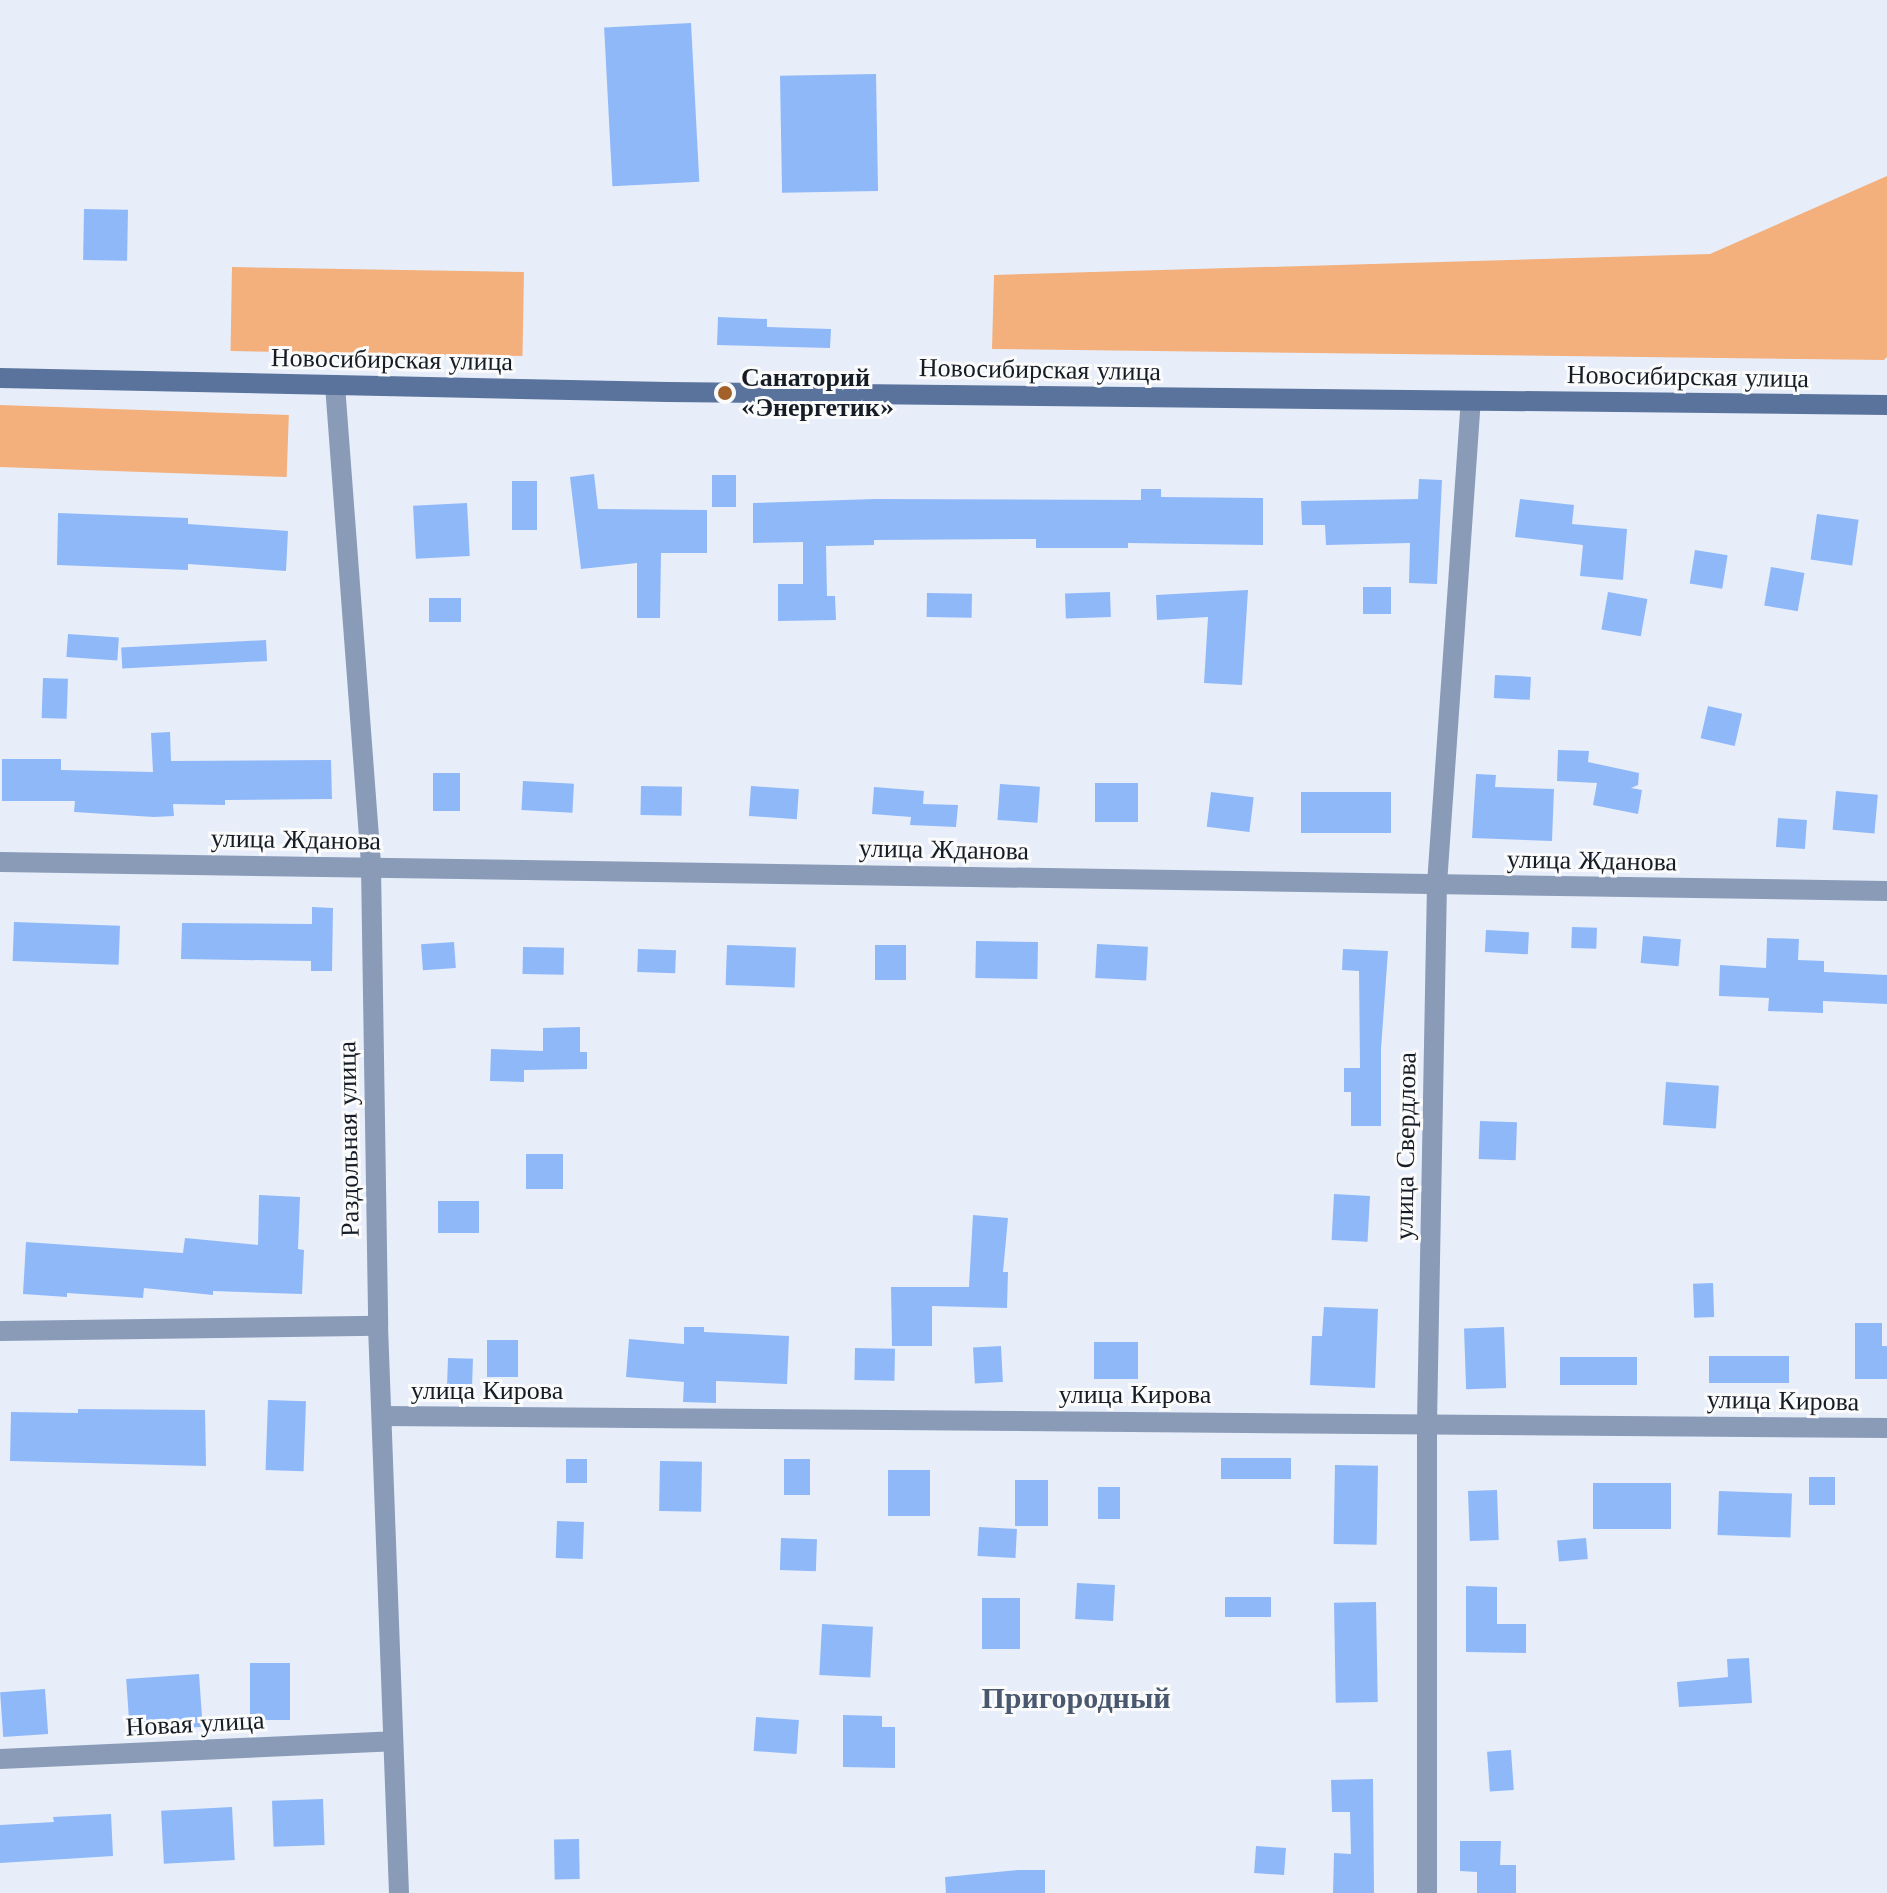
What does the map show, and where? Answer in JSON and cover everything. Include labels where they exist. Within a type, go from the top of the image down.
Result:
[{"type":"street","name":"Новосибирская улица","points":[[0,378],[1887,405]]},
{"type":"street","name":"Раздольная улица","points":[[335,385],[371,867],[378,1326],[399,1893]]},
{"type":"street","name":"улица Свердлова","points":[[1427,1893],[1427,1423],[1437,884],[1471,401]]},
{"type":"street","name":"улица Жданова","points":[[0,862],[1887,891]]},
{"type":"street","points":[[0,1331],[378,1326]]},
{"type":"street","name":"улица Кирова","points":[[382,1416],[1887,1428]]},
{"type":"street","name":"Новая улица","points":[[0,1759],[393,1741]]},
{"type":"shaded area","points":[[1887,176],[1887,357],[1884,360],[992,349],[994,275],[1710,254]]},
{"type":"shaded area","points":[[232,267],[524,272],[522,356],[231,351]]},
{"type":"shaded area","points":[[0,405],[289,415],[287,477],[0,467]]},
{"type":"building","points":[[691,23],[699,182],[612,186],[604,28]]},
{"type":"building","points":[[876,74],[878,191],[782,193],[780,76]]},
{"type":"building","points":[[84,209],[128,210],[127,261],[83,260]]},
{"type":"building","points":[[718,317],[767,319],[767,327],[831,329],[830,348],[717,345]]},
{"type":"building","points":[[594,474],[598,509],[707,510],[707,553],[661,553],[660,618],[637,618],[637,563],[581,569],[570,477]]},
{"type":"building","points":[[712,475],[736,475],[736,507],[712,507]]},
{"type":"building","points":[[1419,479],[1442,480],[1437,584],[1409,583],[1410,543],[1326,545],[1325,525],[1302,525],[1301,501],[1418,499]]},
{"type":"building","points":[[512,481],[537,481],[537,530],[512,530]]},
{"type":"building","points":[[1141,489],[1161,489],[1161,497],[1263,498],[1263,545],[1128,543],[1128,548],[1036,548],[1036,539],[874,540],[874,545],[826,546],[827,596],[835,596],[836,620],[778,621],[778,584],[803,584],[803,542],[753,543],[753,503],[875,499],[1141,500]]},
{"type":"building","points":[[1520,499],[1574,505],[1572,524],[1627,529],[1623,580],[1580,576],[1583,545],[1515,537]]},
{"type":"building","points":[[467,503],[470,556],[416,559],[413,506]]},
{"type":"building","points":[[58,513],[188,518],[188,524],[288,531],[286,571],[188,564],[188,570],[57,565]]},
{"type":"building","points":[[1817,514],[1859,520],[1852,565],[1811,560]]},
{"type":"building","points":[[1695,550],[1728,555],[1722,589],[1690,584]]},
{"type":"building","points":[[1771,567],[1804,573],[1798,611],[1764,605]]},
{"type":"building","points":[[1363,587],[1391,587],[1391,614],[1363,614]]},
{"type":"building","points":[[1248,590],[1242,685],[1204,683],[1208,617],[1157,620],[1156,595]]},
{"type":"building","points":[[1110,592],[1111,617],[1066,619],[1065,594]]},
{"type":"building","points":[[1608,592],[1647,599],[1641,636],[1601,629]]},
{"type":"building","points":[[927,593],[972,594],[972,618],[927,617]]},
{"type":"building","points":[[429,598],[461,598],[461,622],[429,622]]},
{"type":"building","points":[[68,634],[119,638],[117,661],[66,657]]},
{"type":"building","points":[[266,640],[267,661],[122,669],[121,648]]},
{"type":"building","points":[[1495,675],[1531,677],[1530,700],[1494,698]]},
{"type":"building","points":[[43,678],[68,679],[67,719],[42,718]]},
{"type":"building","points":[[1708,706],[1742,714],[1735,746],[1701,738]]},
{"type":"building","points":[[170,732],[171,761],[331,760],[332,799],[225,800],[225,805],[173,804],[174,816],[154,817],[74,812],[75,801],[2,801],[2,759],[61,759],[61,770],[153,772],[151,733]]},
{"type":"building","points":[[1558,750],[1589,751],[1588,762],[1639,773],[1638,785],[1631,788],[1642,790],[1638,814],[1593,805],[1597,783],[1557,781]]},
{"type":"building","points":[[433,773],[460,773],[460,811],[433,811]]},
{"type":"building","points":[[1476,774],[1496,775],[1495,787],[1554,789],[1552,841],[1472,838]]},
{"type":"building","points":[[523,781],[574,784],[572,813],[521,810]]},
{"type":"building","points":[[1095,783],[1138,783],[1138,822],[1095,822]]},
{"type":"building","points":[[1000,784],[1040,787],[1037,823],[997,820]]},
{"type":"building","points":[[641,786],[682,787],[681,816],[640,815]]},
{"type":"building","points":[[751,786],[799,789],[797,819],[749,816]]},
{"type":"building","points":[[874,787],[924,791],[923,804],[958,805],[956,827],[910,825],[911,817],[872,814]]},
{"type":"building","points":[[1836,791],[1878,795],[1874,834],[1833,830]]},
{"type":"building","points":[[1211,792],[1254,797],[1249,832],[1207,827]]},
{"type":"building","points":[[1301,792],[1391,792],[1391,833],[1301,833]]},
{"type":"building","points":[[1778,818],[1807,820],[1805,849],[1776,847]]},
{"type":"building","points":[[312,907],[333,908],[332,971],[311,971],[311,961],[181,959],[182,923],[312,924]]},
{"type":"building","points":[[14,922],[120,926],[119,965],[13,961]]},
{"type":"building","points":[[1572,927],[1597,928],[1596,949],[1571,948]]},
{"type":"building","points":[[1486,930],[1529,932],[1528,954],[1485,952]]},
{"type":"building","points":[[1643,936],[1681,939],[1679,966],[1641,963]]},
{"type":"building","points":[[1767,938],[1799,939],[1798,960],[1824,961],[1824,972],[1887,975],[1887,1004],[1823,1001],[1823,1013],[1768,1011],[1769,998],[1719,996],[1720,965],[1766,968]]},
{"type":"building","points":[[976,941],[1038,942],[1037,979],[975,978]]},
{"type":"building","points":[[454,942],[456,968],[423,970],[421,944]]},
{"type":"building","points":[[1097,944],[1148,947],[1146,981],[1095,978]]},
{"type":"building","points":[[727,945],[796,947],[795,987],[726,985]]},
{"type":"building","points":[[875,945],[906,945],[906,980],[875,980]]},
{"type":"building","points":[[523,947],[564,948],[564,975],[523,974]]},
{"type":"building","points":[[638,949],[676,950],[675,973],[637,972]]},
{"type":"building","points":[[1343,949],[1388,951],[1381,1049],[1381,1126],[1351,1126],[1351,1092],[1344,1092],[1344,1068],[1360,1068],[1359,971],[1342,970]]},
{"type":"building","points":[[580,1027],[580,1052],[587,1052],[587,1069],[524,1070],[524,1082],[490,1081],[491,1049],[543,1051],[543,1028]]},
{"type":"building","points":[[1666,1082],[1719,1086],[1716,1129],[1663,1125]]},
{"type":"building","points":[[1480,1121],[1517,1122],[1516,1160],[1479,1159]]},
{"type":"building","points":[[526,1154],[563,1154],[563,1189],[526,1189]]},
{"type":"building","points":[[1334,1194],[1370,1196],[1368,1242],[1332,1240]]},
{"type":"building","points":[[259,1195],[300,1197],[298,1249],[304,1250],[302,1294],[213,1291],[213,1295],[144,1288],[143,1298],[67,1293],[67,1297],[23,1294],[26,1242],[183,1253],[185,1238],[258,1245]]},
{"type":"building","points":[[438,1201],[479,1201],[479,1233],[438,1233]]},
{"type":"building","points":[[973,1215],[1008,1218],[1003,1272],[1008,1272],[1007,1308],[932,1306],[932,1346],[892,1346],[891,1287],[969,1287]]},
{"type":"building","points":[[1713,1283],[1714,1317],[1694,1318],[1693,1284]]},
{"type":"building","points":[[1324,1307],[1378,1309],[1375,1388],[1310,1385],[1312,1336],[1322,1336]]},
{"type":"building","points":[[1855,1323],[1882,1323],[1882,1346],[1887,1346],[1887,1379],[1855,1379]]},
{"type":"building","points":[[684,1327],[704,1327],[704,1332],[789,1336],[787,1384],[716,1381],[716,1403],[683,1402],[684,1382],[626,1377],[629,1339],[684,1344]]},
{"type":"building","points":[[1504,1327],[1506,1388],[1466,1389],[1464,1328]]},
{"type":"building","points":[[487,1340],[518,1340],[518,1377],[487,1377]]},
{"type":"building","points":[[1094,1342],[1138,1342],[1138,1379],[1094,1379]]},
{"type":"building","points":[[1001,1346],[1003,1382],[975,1383],[973,1347]]},
{"type":"building","points":[[855,1348],[895,1349],[894,1381],[854,1380]]},
{"type":"building","points":[[1709,1356],[1789,1356],[1789,1383],[1709,1383]]},
{"type":"building","points":[[1560,1357],[1637,1357],[1637,1385],[1560,1385]]},
{"type":"building","points":[[448,1358],[473,1359],[472,1394],[447,1393]]},
{"type":"building","points":[[268,1400],[306,1401],[304,1471],[266,1470]]},
{"type":"building","points":[[78,1409],[205,1410],[206,1466],[10,1461],[11,1412],[78,1413]]},
{"type":"building","points":[[1221,1458],[1291,1458],[1291,1479],[1221,1479]]},
{"type":"building","points":[[566,1459],[587,1459],[587,1483],[566,1483]]},
{"type":"building","points":[[784,1459],[810,1459],[810,1495],[784,1495]]},
{"type":"building","points":[[660,1461],[702,1462],[701,1512],[659,1511]]},
{"type":"building","points":[[1335,1465],[1378,1466],[1377,1545],[1334,1544]]},
{"type":"building","points":[[888,1470],[930,1470],[930,1516],[888,1516]]},
{"type":"building","points":[[1809,1477],[1835,1477],[1835,1505],[1809,1505]]},
{"type":"building","points":[[1015,1480],[1048,1480],[1048,1526],[1015,1526]]},
{"type":"building","points":[[1593,1483],[1671,1483],[1671,1529],[1593,1529]]},
{"type":"building","points":[[1098,1487],[1120,1487],[1120,1519],[1098,1519]]},
{"type":"building","points":[[1497,1490],[1499,1540],[1470,1541],[1468,1491]]},
{"type":"building","points":[[1719,1491],[1792,1494],[1790,1538],[1717,1535]]},
{"type":"building","points":[[557,1521],[584,1522],[583,1559],[556,1558]]},
{"type":"building","points":[[979,1527],[1017,1529],[1015,1558],[977,1556]]},
{"type":"building","points":[[781,1538],[817,1539],[816,1571],[780,1570]]},
{"type":"building","points":[[1586,1538],[1588,1559],[1559,1561],[1557,1541]]},
{"type":"building","points":[[1077,1583],[1115,1585],[1113,1621],[1075,1619]]},
{"type":"building","points":[[1466,1586],[1497,1587],[1497,1624],[1526,1624],[1526,1653],[1466,1652]]},
{"type":"building","points":[[1225,1597],[1271,1597],[1271,1617],[1225,1617]]},
{"type":"building","points":[[982,1598],[1020,1598],[1020,1649],[982,1649]]},
{"type":"building","points":[[1376,1602],[1378,1702],[1336,1703],[1334,1603]]},
{"type":"building","points":[[822,1624],[873,1627],[870,1678],[819,1675]]},
{"type":"building","points":[[1749,1658],[1752,1703],[1679,1707],[1677,1682],[1728,1677],[1727,1659]]},
{"type":"building","points":[[250,1663],[290,1663],[290,1720],[250,1720]]},
{"type":"building","points":[[199,1674],[203,1727],[130,1732],[126,1679]]},
{"type":"building","points":[[45,1689],[48,1734],[3,1737],[0,1692]]},
{"type":"building","points":[[843,1715],[882,1716],[882,1727],[895,1727],[895,1768],[843,1767]]},
{"type":"building","points":[[756,1717],[799,1720],[797,1754],[754,1751]]},
{"type":"building","points":[[1511,1750],[1514,1790],[1490,1792],[1487,1752]]},
{"type":"building","points":[[1373,1779],[1374,1893],[1333,1893],[1334,1853],[1351,1854],[1350,1812],[1332,1812],[1331,1780]]},
{"type":"building","points":[[323,1799],[325,1845],[274,1847],[272,1801]]},
{"type":"building","points":[[232,1807],[235,1860],[164,1864],[161,1811]]},
{"type":"building","points":[[111,1814],[113,1856],[0,1863],[0,1825],[54,1822],[53,1817]]},
{"type":"building","points":[[554,1839],[579,1839],[580,1879],[555,1879]]},
{"type":"building","points":[[1460,1841],[1501,1841],[1500,1865],[1516,1865],[1516,1893],[1477,1893],[1477,1872],[1460,1871]]},
{"type":"building","points":[[1256,1846],[1286,1848],[1284,1875],[1254,1873]]},
{"type":"building","points":[[1045,1870],[1045,1893],[946,1893],[945,1877]]},
{"type":"place","name":"Санаторий «Энергетик»","points":[[725,393]]},
{"type":"district","name":"Пригородный","points":[[1076,1698]]}]
